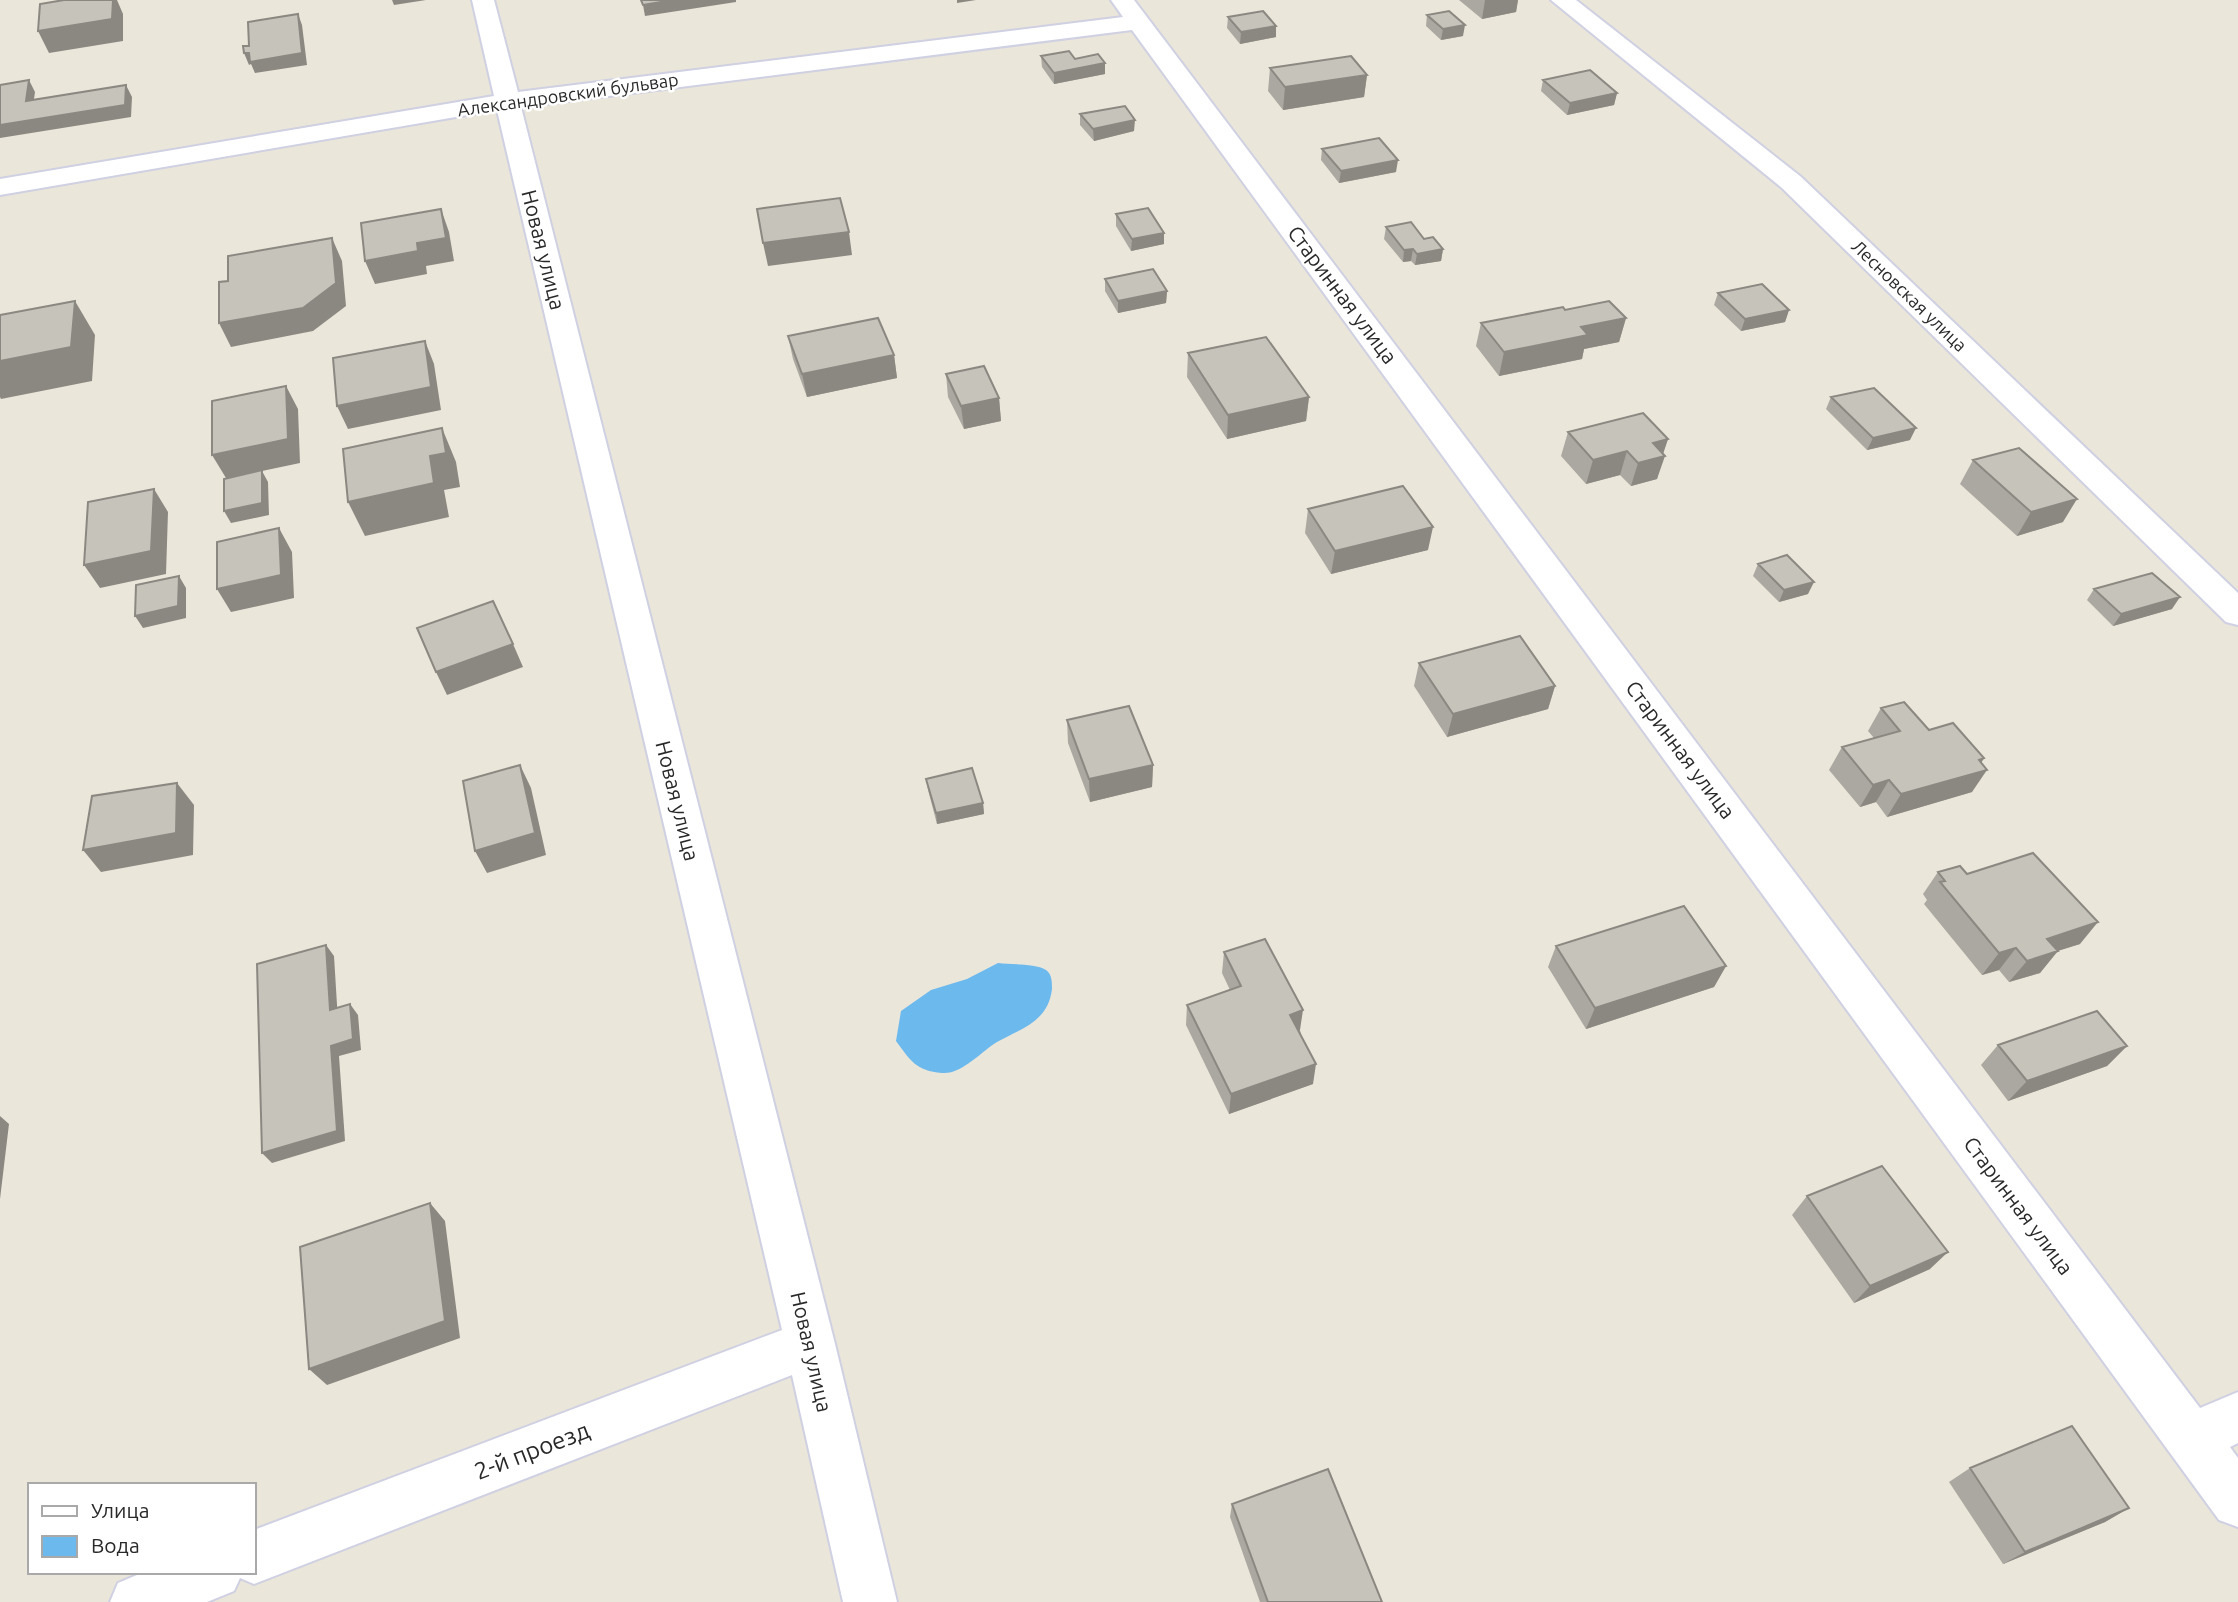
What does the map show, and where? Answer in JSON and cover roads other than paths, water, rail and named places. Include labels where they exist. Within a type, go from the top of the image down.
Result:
[{"type":"street","name":"Новая улица","points":[[483,0],[810,1344],[870,1602]]},
{"type":"street","name":"Лесновская улица","points":[[1562,0],[1791,182],[2238,613]]},
{"type":"street","name":"Александровский бульвар","points":[[0,187],[507,101],[1131,11]]},
{"type":"street","name":"Старинная улица","points":[[1131,11],[2238,1501]]},
{"type":"street","name":"2-й проезд","points":[[256,1556],[810,1344]]},
{"type":"street","points":[[2192,1439],[2238,1417]]},
{"type":"street","points":[[137,1602],[210,1574]]},
{"type":"water","points":[[998,963],[1036,966],[1048,972],[1052,989],[1050,1000],[1039,1017],[997,1042],[971,1062],[949,1073],[926,1070],[914,1063],[896,1041],[901,1011],[931,990],[967,979]]}]
